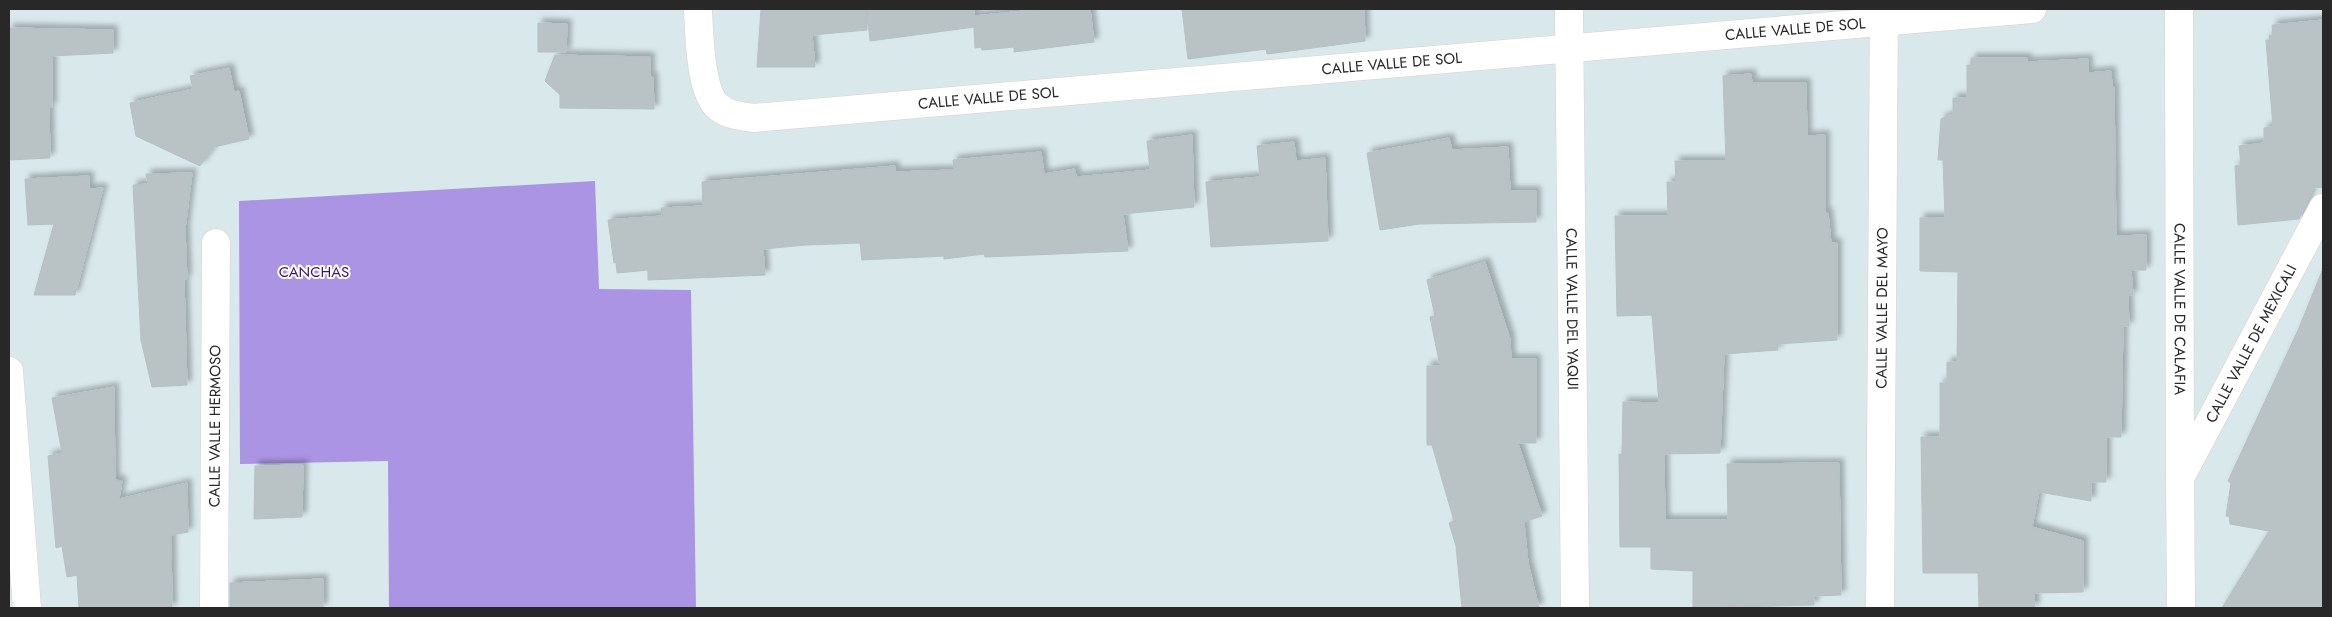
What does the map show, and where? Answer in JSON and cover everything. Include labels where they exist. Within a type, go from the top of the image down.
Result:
[{"type":"street","name":"CALLE VALLE DE SOL","points":[[698,9],[702,62],[707,87],[716,105],[733,115],[753,118],[1570,48],[1884,15],[2032,9]]},
{"type":"street","name":"CALLE VALLE DEL YAQUI","points":[[1569,9],[1575,608]]},
{"type":"street","name":"CALLE VALLE DE CALAFIA","points":[[2179,9],[2181,608]]},
{"type":"street","name":"CALLE VALLE DEL MAYO","points":[[1880,608],[1884,15]]},
{"type":"street","name":"CALLE VALLE DE MEXICALI","points":[[2180,478],[2323,208]]},
{"type":"street","name":"CALLE VALLE HERMOSO","points":[[214,608],[216,243]]},
{"type":"street","points":[[9,371],[27,608]]},
{"type":"green space","name":"CANCHAS","points":[[595,181],[599,289],[691,290],[696,608],[389,608],[388,461],[240,464],[239,201]]},
{"type":"building","points":[[761,9],[866,9],[867,30],[812,35],[815,67],[757,67]]},
{"type":"building","points":[[867,9],[974,9],[974,16],[1044,9],[1090,9],[1094,42],[1014,52],[1014,47],[982,50],[981,47],[975,48],[974,27],[870,41]]},
{"type":"building","points":[[1182,9],[1364,9],[1365,41],[1267,54],[1266,49],[1188,59]]},
{"type":"building","points":[[2323,20],[2323,187],[2313,188],[2299,219],[2238,225],[2235,166],[2241,165],[2239,146],[2264,143],[2264,128],[2273,127],[2266,40],[2270,40],[2269,35],[2273,36],[2272,25]]},
{"type":"building","points":[[538,23],[567,24],[566,52],[538,52]]},
{"type":"building","points":[[9,28],[113,30],[113,53],[52,56],[52,107],[49,107],[50,158],[9,160]]},
{"type":"building","points":[[555,55],[650,57],[650,77],[653,77],[654,109],[560,108],[560,95],[545,81]]},
{"type":"building","points":[[1971,58],[2027,58],[2027,62],[2088,59],[2088,73],[2111,71],[2112,87],[2114,87],[2116,236],[2146,235],[2146,270],[2131,270],[2133,295],[2128,295],[2129,326],[2123,326],[2121,437],[2106,437],[2106,482],[2091,482],[2091,501],[2039,492],[2032,527],[2083,541],[2083,592],[2034,593],[2035,608],[1979,608],[1978,573],[1923,573],[1921,437],[1940,437],[1940,383],[1947,383],[1947,362],[1957,362],[1958,272],[1920,271],[1920,218],[1945,218],[1943,160],[1938,160],[1941,119],[1953,114],[1953,98],[1967,98],[1967,65],[1971,65]]},
{"type":"building","points":[[229,68],[234,92],[239,91],[249,139],[214,147],[200,166],[136,136],[130,103],[193,89],[190,76]]},
{"type":"building","points":[[1751,74],[1752,83],[1806,83],[1807,136],[1825,135],[1825,213],[1828,213],[1831,243],[1837,243],[1837,340],[1778,344],[1778,350],[1724,354],[1720,453],[1664,454],[1665,520],[1728,520],[1727,464],[1839,463],[1841,595],[1814,596],[1814,605],[1693,608],[1693,571],[1651,569],[1651,547],[1620,547],[1619,454],[1622,454],[1623,402],[1659,403],[1652,315],[1617,316],[1615,216],[1668,216],[1667,182],[1676,182],[1675,161],[1726,161],[1723,76]]},
{"type":"building","points":[[1192,135],[1194,207],[1123,214],[1128,251],[985,257],[984,254],[944,259],[944,256],[862,260],[860,243],[806,245],[763,249],[765,275],[648,280],[648,270],[617,273],[616,262],[614,263],[608,220],[662,216],[661,208],[703,206],[702,182],[895,166],[895,172],[954,170],[953,160],[1041,152],[1044,174],[1075,169],[1076,177],[1150,170],[1147,141]]},
{"type":"building","points":[[1449,138],[1452,150],[1508,147],[1510,191],[1536,191],[1536,222],[1419,224],[1380,230],[1367,153]]},
{"type":"building","points":[[1294,142],[1296,161],[1325,158],[1328,241],[1211,247],[1206,182],[1260,177],[1257,146]]},
{"type":"building","points":[[192,173],[185,229],[187,279],[184,279],[187,385],[152,387],[141,340],[133,185],[148,184],[146,174]]},
{"type":"building","points":[[89,176],[89,189],[103,188],[75,295],[34,295],[54,224],[28,225],[25,179]]},
{"type":"building","points":[[1485,262],[1510,339],[1511,359],[1536,359],[1536,443],[1518,443],[1542,516],[1524,522],[1528,563],[1539,608],[1462,608],[1456,546],[1449,523],[1454,521],[1432,445],[1427,445],[1427,366],[1440,366],[1430,317],[1435,316],[1427,280]]},
{"type":"building","points":[[2322,271],[2323,608],[2222,608],[2269,531],[2230,524],[2229,516],[2226,516],[2231,483],[2228,481],[2299,328]]},
{"type":"building","points":[[114,387],[115,480],[122,481],[119,499],[187,483],[188,532],[171,535],[172,608],[79,608],[77,575],[67,577],[62,546],[56,548],[48,456],[62,453],[52,398]]},
{"type":"building","points":[[303,465],[302,517],[254,519],[255,466]]},
{"type":"building","points":[[323,579],[323,608],[230,608],[230,583]]}]
